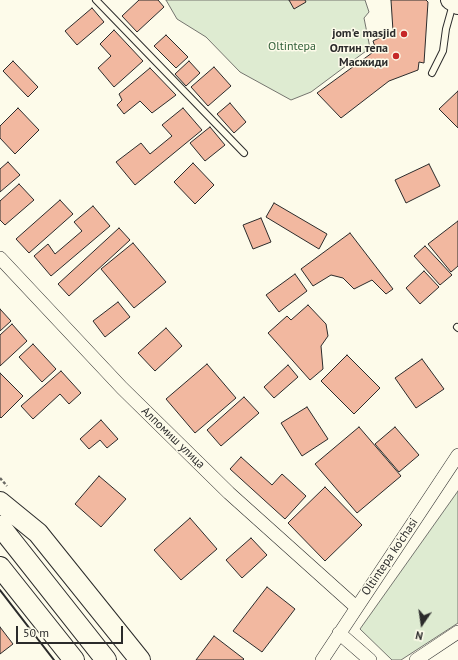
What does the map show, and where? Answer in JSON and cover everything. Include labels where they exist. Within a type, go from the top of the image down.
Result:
[{"type":"main road","points":[[0,502],[38,533],[140,660]]},
{"type":"main road","points":[[0,526],[106,660]]},
{"type":"main road","points":[[0,567],[74,660]]},
{"type":"street","name":"Алпомиш улица","points":[[0,258],[122,388],[229,493],[356,607]]},
{"type":"street","name":"Oltintepa ko'chasi","points":[[322,660],[458,455]]},
{"type":"street","points":[[416,660],[458,632]]},
{"type":"street","points":[[340,633],[370,660]]},
{"type":"lane","points":[[96,0],[244,153]]},
{"type":"lane","points":[[432,73],[443,51],[446,30],[454,3]]},
{"type":"green space","name":"Oltintepa","points":[[166,0],[365,0],[369,12],[364,18],[370,48],[311,92],[291,100],[240,72],[206,37],[177,19]]},
{"type":"green space","points":[[458,491],[458,623],[401,660],[392,660],[360,629]]},
{"type":"building","points":[[139,0],[158,0],[164,7],[137,32],[122,16]]},
{"type":"building","points":[[289,0],[305,0],[306,2],[294,9]]},
{"type":"building","name":"Олтин тепа Масжиди","points":[[391,0],[426,0],[428,2],[424,63],[419,62],[418,70],[389,81],[341,118],[317,93],[376,50],[373,41],[393,31]]},
{"type":"building","points":[[92,8],[104,22],[77,45],[65,31]]},
{"type":"building","points":[[114,30],[143,61],[114,87],[98,68],[111,56],[100,44]]},
{"type":"building","points":[[166,35],[188,57],[176,68],[154,46]]},
{"type":"building","points":[[13,61],[38,87],[28,97],[3,71]]},
{"type":"building","points":[[189,61],[200,73],[186,86],[175,74]]},
{"type":"building","points":[[214,67],[231,86],[208,106],[191,87]]},
{"type":"building","points":[[150,68],[176,95],[152,113],[140,101],[124,114],[117,105],[122,100],[119,94]]},
{"type":"building","points":[[458,91],[458,128],[439,109]]},
{"type":"building","points":[[230,103],[246,122],[234,133],[217,114]]},
{"type":"building","points":[[18,108],[39,130],[15,154],[0,138],[0,126]]},
{"type":"building","points":[[183,108],[202,130],[135,185],[116,162],[141,143],[150,154],[172,136],[162,125]]},
{"type":"building","points":[[210,127],[225,145],[205,161],[190,143]]},
{"type":"building","points":[[8,162],[20,175],[0,192],[0,169]]},
{"type":"building","points":[[193,163],[214,185],[195,204],[174,182]]},
{"type":"building","points":[[429,164],[440,186],[406,203],[395,180]]},
{"type":"building","points":[[19,184],[34,200],[5,225],[0,220],[0,201]]},
{"type":"building","points":[[60,200],[73,214],[29,253],[16,239]]},
{"type":"building","points":[[274,203],[327,234],[319,249],[266,217]]},
{"type":"building","points":[[93,206],[110,226],[51,276],[34,256],[48,244],[55,254],[82,231],[74,222]]},
{"type":"building","points":[[261,218],[271,242],[253,249],[243,225]]},
{"type":"building","points":[[458,221],[458,266],[451,272],[428,244]]},
{"type":"building","points":[[119,228],[130,240],[69,296],[58,284]]},
{"type":"building","points":[[350,233],[393,289],[386,294],[372,280],[354,289],[343,278],[331,275],[313,286],[301,269]]},
{"type":"building","points":[[133,243],[166,282],[134,308],[101,269]]},
{"type":"building","points":[[425,246],[452,275],[440,285],[414,256]]},
{"type":"building","points":[[424,271],[439,287],[420,304],[406,288]]},
{"type":"building","points":[[295,274],[307,291],[279,312],[266,295]]},
{"type":"building","points":[[118,302],[130,317],[105,337],[93,321]]},
{"type":"building","points":[[308,305],[326,324],[328,336],[321,346],[323,369],[310,380],[268,333],[287,316],[291,320]]},
{"type":"building","points":[[0,309],[11,321],[0,331]]},
{"type":"building","points":[[12,324],[27,341],[0,366],[0,335]]},
{"type":"building","points":[[166,328],[182,346],[155,371],[138,353]]},
{"type":"building","points":[[33,344],[56,369],[42,382],[19,357]]},
{"type":"building","points":[[347,355],[380,388],[354,414],[321,381]]},
{"type":"building","points":[[422,359],[444,389],[416,408],[395,378]]},
{"type":"building","points":[[207,364],[236,398],[195,433],[166,399]]},
{"type":"building","points":[[288,365],[298,377],[274,398],[264,387]]},
{"type":"building","points":[[61,371],[81,393],[69,404],[60,394],[33,419],[21,406]]},
{"type":"building","points":[[0,373],[23,396],[1,418],[0,417]]},
{"type":"building","points":[[244,397],[259,413],[221,446],[207,430]]},
{"type":"building","points":[[307,407],[328,439],[302,456],[281,423]]},
{"type":"building","points":[[101,420],[118,439],[107,448],[100,440],[89,449],[80,439]]},
{"type":"building","points":[[359,427],[401,476],[357,513],[315,464]]},
{"type":"building","points":[[395,427],[419,455],[399,472],[375,444]]},
{"type":"building","points":[[241,457],[272,485],[282,474],[306,496],[285,519],[230,469]]},
{"type":"building","points":[[99,476],[126,499],[101,527],[75,504]]},
{"type":"building","points":[[325,487],[362,525],[325,561],[288,523]]},
{"type":"building","points":[[190,518],[217,549],[181,580],[154,550]]},
{"type":"building","points":[[251,538],[267,555],[242,578],[226,560]]},
{"type":"building","points":[[267,587],[295,609],[262,652],[233,631]]},
{"type":"building","points":[[0,627],[13,644],[0,654]]},
{"type":"building","points":[[214,636],[244,659],[196,660]]},
{"type":"wall","points":[[0,590],[54,660]]},
{"type":"place","name":"jom'e masjid","points":[[404,34]]},
{"type":"place","name":"Олтин тепа Масжиди","points":[[396,56]]}]
